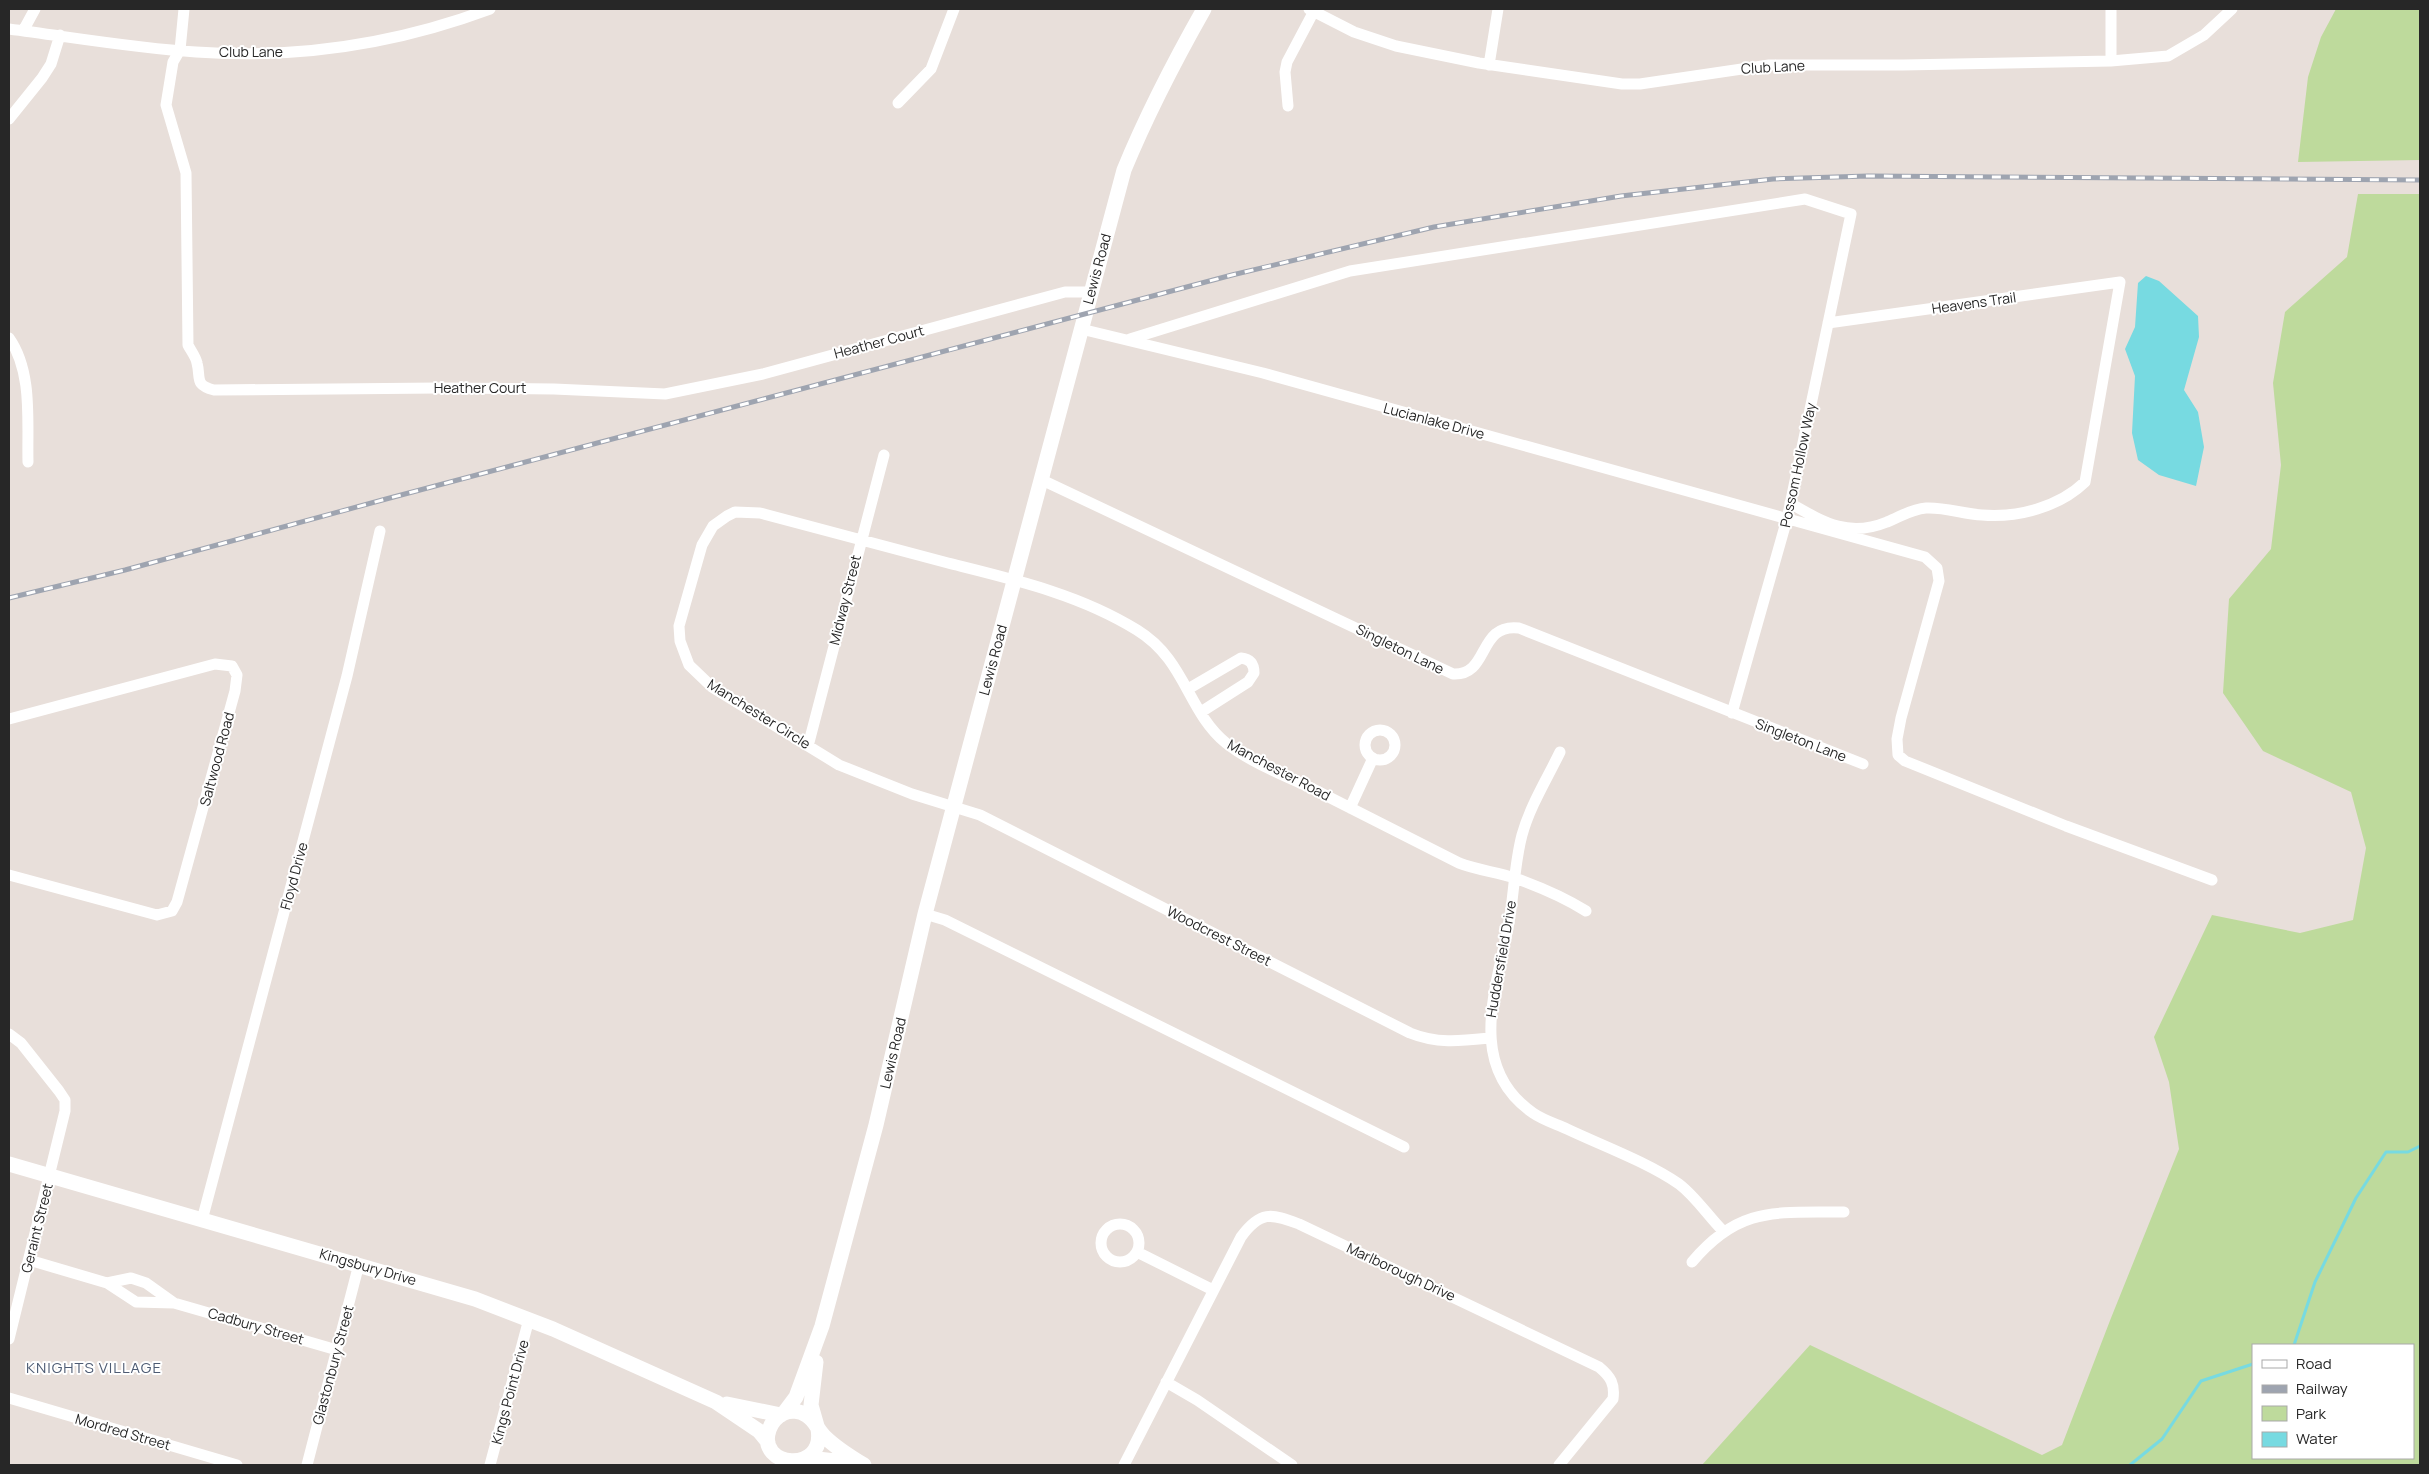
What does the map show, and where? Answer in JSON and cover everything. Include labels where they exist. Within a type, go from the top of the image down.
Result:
[{"type":"street","points":[[23,31],[35,9]]},
{"type":"street","points":[[180,50],[184,9]]},
{"type":"street","name":"Club Lane","points":[[9,29],[180,50],[260,54],[329,49],[405,36],[490,9]]},
{"type":"street","points":[[898,103],[931,69],[954,9]]},
{"type":"street","name":"Lewis Road","points":[[783,1414],[796,1397],[822,1326],[876,1124],[925,914],[953,806],[1124,170],[1139,132],[1204,9]]},
{"type":"street","points":[[1489,65],[1498,9]]},
{"type":"street","points":[[2111,9],[2111,62]]},
{"type":"street","name":"Club Lane","points":[[1312,10],[1370,39],[1489,65],[1622,84],[1640,84],[1769,65],[2111,62],[2168,56],[2191,45],[2204,36],[2232,9]]},
{"type":"street","points":[[1288,106],[1285,72],[1287,62],[1312,10]]},
{"type":"street","points":[[9,119],[42,78],[50,64],[60,35]]},
{"type":"street","name":"Heather Court","points":[[180,50],[173,62],[166,105],[186,173],[188,345],[197,363],[199,380],[206,388],[214,390],[554,389],[665,394],[763,374],[1065,292],[1090,292]]},
{"type":"street","name":"Possom Hollow Way","points":[[1128,340],[1350,271],[1805,198],[1850,214],[1787,519],[1732,713]]},
{"type":"street","name":"Heavens Trail","points":[[1790,503],[1821,521],[1844,528],[1861,530],[1877,526],[1917,508],[2006,516],[2055,503],[2078,488],[2085,482],[2120,282],[1828,323]]},
{"type":"street","name":"Lucianlake Drive","points":[[1081,329],[1263,373],[1925,557],[1937,568],[1939,581],[1897,739],[1898,755],[1905,762],[2066,826],[2212,880]]},
{"type":"street","points":[[9,338],[21,363],[26,383],[28,462]]},
{"type":"street","name":"Midway Street","points":[[808,746],[884,455]]},
{"type":"street","name":"Singleton Lane","points":[[1042,480],[1453,674],[1466,672],[1473,668],[1491,637],[1496,632],[1510,627],[1519,628],[1863,764]]},
{"type":"street","name":"Manchester Circle","points":[[953,806],[912,794],[860,775],[808,746],[712,686],[697,675],[684,654],[680,626],[702,545],[713,526],[735,512],[760,513],[1014,580]]},
{"type":"street","name":"Floyd Drive","points":[[202,1220],[347,676],[380,531]]},
{"type":"street","name":"Manchester Road","points":[[1014,580],[1073,599],[1139,631],[1170,658],[1209,725],[1226,743],[1261,764],[1459,863],[1478,870],[1513,878],[1563,897],[1586,911]]},
{"type":"street","points":[[1188,689],[1241,658],[1251,661],[1254,665],[1252,677],[1201,712]]},
{"type":"street","name":"Saltwood Road","points":[[9,719],[215,664],[232,666],[237,676],[235,691],[182,886],[172,911],[157,915],[9,875]]},
{"type":"street","name":"Huddersfield Drive","points":[[1560,752],[1526,823],[1513,878],[1508,925],[1491,1010],[1490,1038],[1502,1080],[1514,1098],[1534,1114],[1666,1176],[1690,1193],[1723,1231]]},
{"type":"street","points":[[1350,808],[1374,758]]},
{"type":"street","name":"Woodcrest Street","points":[[953,806],[980,816],[1076,863],[1410,1033],[1446,1042],[1490,1038]]},
{"type":"street","points":[[925,914],[945,920],[1404,1147]]},
{"type":"street","name":"Geraint Street","points":[[9,1034],[20,1043],[64,1100],[66,1111],[9,1339]]},
{"type":"street","name":"Kingsbury Drive","points":[[9,1164],[438,1286],[529,1319],[716,1402],[760,1431],[769,1446],[784,1462],[835,1461],[848,1465]]},
{"type":"street","points":[[1692,1262],[1723,1231],[1757,1216],[1782,1213],[1844,1212]]},
{"type":"street","name":"Marlborough Drive","points":[[1124,1465],[1213,1290],[1248,1228],[1260,1218],[1276,1216],[1317,1232],[1600,1367],[1612,1379],[1614,1385],[1613,1399],[1560,1465]]},
{"type":"street","points":[[1137,1252],[1213,1290]]},
{"type":"street","name":"Cadbury Street","points":[[29,1260],[106,1283],[136,1302],[174,1302],[337,1350]]},
{"type":"street","name":"Glastonbury Street","points":[[307,1465],[359,1264]]},
{"type":"street","name":"Cadbury Street","points":[[106,1283],[131,1278],[146,1283],[174,1302]]},
{"type":"street","name":"Kings Point Drive","points":[[490,1465],[529,1319]]},
{"type":"street","name":"Lewis Road","points":[[818,1428],[812,1406],[812,1393],[822,1326]]},
{"type":"street","points":[[1166,1382],[1214,1411],[1292,1465]]},
{"type":"street","name":"Mordred Street","points":[[9,1398],[237,1465]]},
{"type":"street","name":"Kingsbury Drive","points":[[716,1402],[783,1414],[802,1413],[809,1416],[841,1452],[864,1465]]},
{"type":"street","points":[[776,1465],[769,1446],[771,1425],[783,1414]]},
{"type":"street","points":[[805,1461],[818,1445],[818,1428]]},
{"type":"green space","points":[[2336,9],[2420,9],[2420,160],[2298,162],[2308,77],[2321,37]]},
{"type":"green space","points":[[2358,194],[2420,194],[2420,1465],[1702,1465],[1810,1345],[2042,1455],[2062,1445],[2179,1149],[2169,1082],[2154,1037],[2212,915],[2300,933],[2353,920],[2366,848],[2351,792],[2263,751],[2223,693],[2229,599],[2271,549],[2281,465],[2273,383],[2285,312],[2347,257]]},
{"type":"water","points":[[2146,276],[2159,281],[2198,316],[2199,337],[2184,390],[2198,412],[2204,447],[2196,486],[2159,475],[2138,460],[2132,433],[2135,376],[2125,349],[2135,327],[2138,283]]},
{"type":"waterway","points":[[2294,1344],[2315,1282],[2356,1198],[2386,1152],[2408,1152],[2420,1146]]},
{"type":"waterway","points":[[2130,1465],[2162,1439],[2201,1381],[2252,1364]]},
{"type":"railway","points":[[9,598],[125,570],[1232,275],[1434,227],[1621,196],[1773,179],[1868,176],[2420,180]]},
{"type":"district","name":"KNIGHTS VILLAGE","points":[[94,1368]]}]
